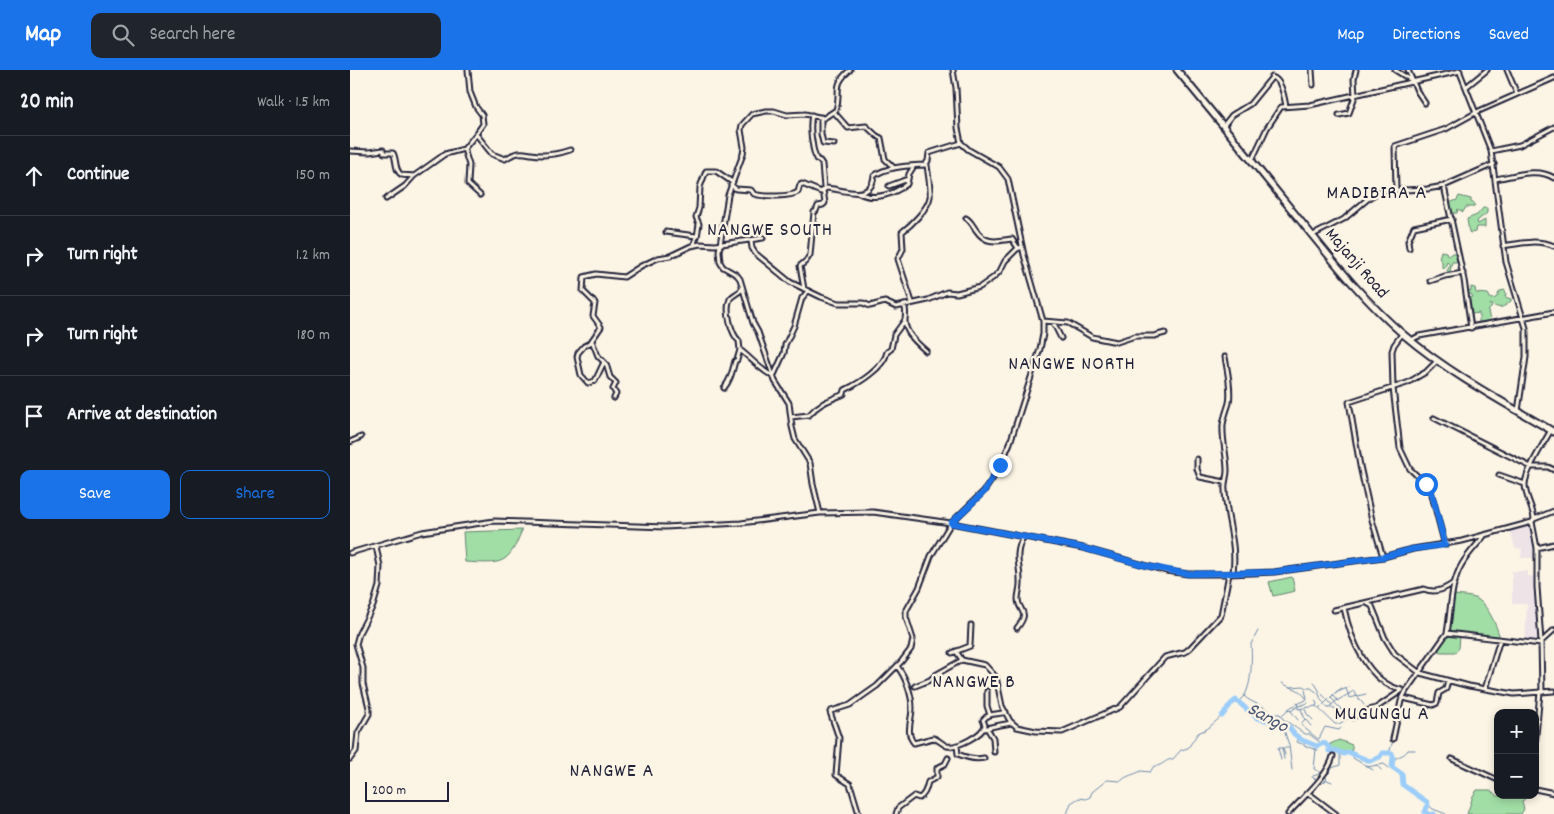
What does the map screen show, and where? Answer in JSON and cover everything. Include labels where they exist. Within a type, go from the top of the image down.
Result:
[{"type":"main road","name":"Majanji Road","points":[[1178,70],[1356,287],[1402,333],[1437,361],[1552,431]]},
{"type":"street","points":[[386,199],[445,154],[464,149],[483,124],[482,115],[476,107],[470,92],[468,70]]},
{"type":"street","points":[[820,513],[810,463],[795,439],[788,399],[776,384],[738,277],[721,264],[720,244],[728,195],[744,147],[742,125],[752,114],[766,111],[787,115],[800,113],[824,118],[834,112],[837,107],[838,85],[848,70]]},
{"type":"street","points":[[859,814],[850,784],[836,775],[839,738],[830,711],[853,704],[877,686],[908,654],[913,639],[906,611],[919,588],[931,556],[951,523],[984,492],[1000,465],[1010,443],[1040,348],[1043,329],[1043,321],[1020,248],[1010,187],[1005,174],[996,165],[969,150],[961,143],[953,70]]},
{"type":"street","points":[[1312,70],[1313,85]]},
{"type":"street","points":[[1339,115],[1349,113],[1355,96],[1354,79],[1356,70]]},
{"type":"street","points":[[1396,70],[1412,81]]},
{"type":"street","points":[[1408,70],[1425,103]]},
{"type":"street","points":[[1466,87],[1487,70]]},
{"type":"street","points":[[1507,70],[1517,94]]},
{"type":"street","points":[[1252,160],[1270,123],[1282,106],[1310,105],[1460,71],[1491,151],[1503,246],[1510,277],[1523,317],[1527,348],[1518,411]]},
{"type":"street","points":[[1224,125],[1232,115],[1250,104],[1272,77],[1277,79],[1280,84],[1286,106]]},
{"type":"street","points":[[1396,190],[1395,146],[1430,136],[1554,78]]},
{"type":"street","points":[[834,112],[848,128],[866,126],[881,138],[886,159],[894,168]]},
{"type":"street","points":[[774,377],[806,290],[800,266],[810,255],[814,212],[818,206],[825,203],[822,164],[816,160],[814,153],[810,125],[812,115]]},
{"type":"street","points":[[821,117],[823,143],[834,144]]},
{"type":"street","points":[[1491,151],[1520,144],[1554,127]]},
{"type":"street","points":[[476,134],[492,154],[505,159],[512,154],[524,152],[542,155],[559,154],[570,150]]},
{"type":"street","points":[[912,302],[898,259],[903,249],[902,232],[911,226],[929,201],[927,164],[929,153],[961,143]]},
{"type":"street","points":[[464,149],[469,165],[468,184],[480,195]]},
{"type":"street","points":[[350,151],[369,152],[383,150],[384,153],[393,152],[397,169],[400,173],[402,175],[414,176]]},
{"type":"street","points":[[859,193],[870,189],[874,184],[876,175],[894,168],[914,165],[925,166],[927,164]]},
{"type":"street","points":[[1313,235],[1344,219],[1370,197],[1381,192],[1444,186],[1494,164]]},
{"type":"street","points":[[694,245],[699,224],[696,217],[699,208],[700,187],[706,172],[716,171],[736,189],[751,190],[754,194],[758,195],[792,195],[798,192],[800,184],[821,192],[824,189],[859,193],[866,196],[879,196],[905,186],[914,165]]},
{"type":"street","points":[[1496,179],[1535,173],[1546,174],[1554,178]]},
{"type":"street","points":[[889,186],[908,179]]},
{"type":"street","points":[[1444,186],[1463,273],[1471,328]]},
{"type":"street","points":[[966,218],[978,234],[987,240],[997,242],[1012,239],[1020,248]]},
{"type":"street","points":[[1409,248],[1408,242],[1414,227],[1452,219]]},
{"type":"street","points":[[666,232],[697,237]]},
{"type":"street","points":[[604,362],[595,382],[585,382],[581,375],[577,357],[580,349],[592,340],[601,327],[593,316],[595,303],[583,291],[584,277],[592,274],[602,274],[624,278],[641,266],[694,245],[751,241],[763,238]]},
{"type":"street","points":[[751,241],[755,253],[790,282],[806,290],[838,303],[863,303],[870,306],[885,302],[896,307],[928,300],[947,292],[957,293],[980,287],[994,277],[1000,271],[1005,261],[1020,248]]},
{"type":"street","points":[[1503,246],[1532,242],[1542,242],[1554,246]]},
{"type":"street","points":[[1430,281],[1463,273]]},
{"type":"street","points":[[724,388],[734,372],[733,367],[740,350],[739,341],[735,338],[728,314],[730,298],[742,288]]},
{"type":"street","points":[[904,305],[906,308],[905,324],[916,342],[926,351]]},
{"type":"street","points":[[1410,340],[1419,336],[1554,312]]},
{"type":"street","points":[[791,417],[809,415],[817,406],[844,394],[845,390],[855,386],[874,372],[891,349],[894,335],[905,320]]},
{"type":"street","points":[[1043,321],[1068,323],[1092,338],[1117,342],[1135,336],[1154,336],[1165,333]]},
{"type":"street","points":[[1053,322],[1061,338]]},
{"type":"street","points":[[1402,333],[1392,351],[1393,388],[1400,448],[1410,469],[1430,488],[1445,545]]},
{"type":"street","points":[[592,340],[608,374],[616,383],[613,389],[616,394],[614,398]]},
{"type":"street","points":[[740,350],[762,370],[774,377]]},
{"type":"street","points":[[971,625],[970,646],[954,652],[962,660],[985,665],[996,678],[1002,706],[1012,723],[1017,727],[1029,730],[1062,732],[1120,707],[1165,657],[1185,652],[1214,623],[1223,610],[1235,555],[1224,482],[1227,472],[1222,436],[1229,396],[1225,357]]},
{"type":"street","points":[[1383,557],[1372,520],[1360,466],[1349,402],[1417,379],[1437,361]]},
{"type":"street","points":[[1434,418],[1531,467],[1548,467],[1554,470]]},
{"type":"street","points":[[1539,710],[1541,642],[1537,587],[1537,548],[1533,510],[1527,498],[1525,484],[1531,467],[1552,431]]},
{"type":"street","points":[[350,442],[362,436]]},
{"type":"street","points":[[1197,459],[1197,469],[1200,477],[1224,482]]},
{"type":"street","points":[[1499,475],[1525,484]]},
{"type":"street","points":[[350,553],[422,532],[494,521],[626,526],[684,526],[742,523],[820,513],[881,513],[951,523],[1083,548],[1171,572],[1188,574],[1274,572],[1383,557],[1413,549],[1445,545],[1533,521],[1554,511]]},
{"type":"street","points":[[1353,718],[1362,712],[1376,708],[1394,694],[1404,690],[1420,673],[1448,633],[1454,582],[1462,564],[1485,535]]},
{"type":"street","points":[[1018,628],[1024,613],[1017,601],[1020,584],[1017,558],[1019,545],[1023,537]]},
{"type":"street","points":[[1537,548],[1554,544]]},
{"type":"street","points":[[350,758],[356,752],[358,733],[368,714],[369,708],[363,684],[363,668],[356,644],[359,633],[373,606],[378,586],[380,566],[376,546]]},
{"type":"street","points":[[1334,610],[1424,590],[1438,591],[1454,582]]},
{"type":"street","points":[[1372,606],[1376,601]]},
{"type":"street","points":[[1367,603],[1372,606],[1385,638],[1395,654],[1420,673],[1485,689],[1520,694],[1554,691]]},
{"type":"street","points":[[1344,608],[1359,652],[1364,660],[1378,678],[1404,690]]},
{"type":"street","points":[[1448,633],[1541,642],[1554,630]]},
{"type":"street","points":[[1485,689],[1500,639]]},
{"type":"street","points":[[916,686],[930,680],[962,660]]},
{"type":"street","points":[[897,666],[907,681],[912,708],[909,733],[914,743],[933,738],[947,746],[957,746],[986,729],[1012,723]]},
{"type":"street","points":[[1403,698],[1423,704],[1435,705],[1439,693],[1446,689],[1448,681]]},
{"type":"street","points":[[1393,739],[1404,690]]},
{"type":"street","points":[[987,691],[987,706],[990,715]]},
{"type":"street","points":[[994,752],[993,738],[986,729],[983,720],[990,715],[1006,712]]},
{"type":"street","points":[[957,746],[958,754],[975,759],[984,758]]},
{"type":"street","points":[[1288,814],[1309,794],[1330,765],[1333,756]]},
{"type":"street","points":[[896,814],[898,808],[906,804],[910,798],[914,796],[922,797],[928,782],[937,777],[937,768],[945,764],[948,758]]},
{"type":"street","points":[[1452,759],[1494,778]]},
{"type":"street","points":[[1539,790],[1554,793]]},
{"type":"street","points":[[1309,794],[1336,814]]},
{"type":"shaded area","points":[[1530,524],[1534,538],[1535,558],[1521,558],[1522,549],[1515,548],[1510,530]]},
{"type":"shaded area","points":[[1512,571],[1528,571],[1528,576],[1535,576],[1539,640],[1537,641],[1525,641],[1527,604],[1512,604]]},
{"type":"green space","points":[[1459,196],[1471,199],[1471,202],[1475,205],[1473,207],[1466,207],[1463,212],[1458,209],[1457,213],[1453,213],[1450,211],[1449,203],[1457,200]]},
{"type":"green space","points":[[1483,208],[1487,208],[1487,213],[1477,221],[1478,224],[1485,220],[1485,227],[1476,227],[1475,232],[1470,233],[1467,219],[1477,215]]},
{"type":"green space","points":[[1441,251],[1446,252],[1448,256],[1452,253],[1457,253],[1457,262],[1452,262],[1450,272],[1447,271],[1450,265],[1447,262],[1444,269],[1442,268],[1442,262],[1439,258]]},
{"type":"green space","points":[[1471,287],[1475,288],[1476,293],[1488,294],[1491,299],[1496,298],[1500,291],[1505,290],[1505,297],[1511,299],[1511,301],[1505,306],[1500,307],[1490,304],[1492,307],[1488,311],[1490,321],[1482,324],[1479,322],[1479,313],[1470,313],[1467,298],[1473,297],[1471,294],[1467,294],[1467,290],[1471,291]]},
{"type":"green space","points":[[522,530],[508,556],[502,560],[488,563],[465,562],[463,532]]},
{"type":"green space","points":[[1292,577],[1295,591],[1273,596],[1269,582]]},
{"type":"green space","points":[[1455,595],[1468,596],[1479,600],[1493,620],[1499,635],[1498,637],[1450,632]]},
{"type":"green space","points":[[1450,634],[1460,636],[1459,648],[1456,652],[1441,652],[1437,650]]},
{"type":"green space","points":[[1339,740],[1352,745],[1352,750],[1345,752],[1330,749],[1330,744]]},
{"type":"green space","points":[[1477,790],[1490,790],[1494,793],[1494,799],[1525,799],[1522,801],[1524,809],[1521,814],[1467,814]]},
{"type":"waterway","points":[[1467,559],[1486,537]]},
{"type":"waterway","points":[[1450,632],[1456,584]]},
{"type":"waterway","points":[[1244,696],[1250,679],[1251,644],[1258,631]]},
{"type":"waterway","points":[[1437,650],[1449,635]]},
{"type":"waterway","points":[[1422,672],[1426,665]]},
{"type":"waterway","points":[[1408,692],[1416,680]]},
{"type":"waterway","points":[[1314,682],[1320,692]]},
{"type":"waterway","points":[[1282,683],[1297,690],[1306,698]]},
{"type":"waterway","points":[[1291,687],[1303,686],[1311,688],[1319,694],[1325,704]]},
{"type":"waterway","points":[[1336,693],[1349,687]]},
{"type":"waterway","points":[[1319,709],[1342,688]]},
{"type":"waterway","points":[[1346,689],[1350,698],[1366,694]]},
{"type":"waterway","points":[[1282,715],[1291,707],[1306,700],[1305,690]]},
{"type":"waterway","points":[[1353,691],[1364,705]]},
{"type":"waterway","points":[[1335,702],[1352,692]]},
{"type":"waterway","points":[[1321,693],[1332,705]]},
{"type":"waterway","points":[[1333,695],[1338,701]]},
{"type":"waterway","points":[[1238,702],[1244,696],[1272,713]]},
{"type":"waterway","points":[[1329,707],[1335,702],[1331,698]]},
{"type":"waterway","name":"Sango","points":[[1222,716],[1236,700],[1257,718],[1290,728],[1302,740],[1317,746],[1324,743],[1329,747],[1329,751],[1335,750],[1344,754],[1348,752],[1370,761],[1380,757],[1382,753],[1392,753],[1392,767],[1402,774],[1403,785],[1427,802],[1428,805],[1425,812],[1429,814]]},
{"type":"waterway","points":[[1315,700],[1316,706]]},
{"type":"waterway","points":[[1399,718],[1403,701]]},
{"type":"waterway","points":[[1297,702],[1299,706],[1308,703]]},
{"type":"waterway","points":[[1335,703],[1342,710]]},
{"type":"waterway","points":[[1324,705],[1328,708],[1349,710]]},
{"type":"waterway","points":[[1289,709],[1291,711],[1298,706],[1298,709],[1316,706],[1335,724],[1339,724],[1352,716]]},
{"type":"waterway","points":[[1301,709],[1305,719],[1301,724],[1302,726],[1318,739]]},
{"type":"waterway","points":[[1305,709],[1313,720]]},
{"type":"waterway","points":[[1248,710],[1269,715]]},
{"type":"waterway","points":[[1291,711],[1298,720]]},
{"type":"waterway","name":"Sango","points":[[1265,721],[1272,714],[1280,714],[1283,719],[1321,743]]},
{"type":"waterway","name":"Sango","points":[[1067,814],[1071,803],[1079,798],[1086,799],[1090,797],[1092,792],[1107,780],[1121,781],[1141,771],[1150,772],[1154,766],[1173,759],[1181,750],[1188,748],[1198,733],[1207,729],[1222,716]]},
{"type":"waterway","points":[[1305,719],[1311,726]]},
{"type":"waterway","points":[[1282,724],[1289,745],[1292,770]]},
{"type":"waterway","points":[[1319,739],[1325,727],[1339,730],[1341,728]]},
{"type":"waterway","points":[[1298,737],[1297,742],[1302,744]]},
{"type":"waterway","points":[[1304,741],[1304,746],[1318,750]]},
{"type":"waterway","points":[[1389,753],[1393,741]]},
{"type":"waterway","points":[[1281,760],[1278,748],[1288,748]]},
{"type":"waterway","points":[[1282,748],[1284,759]]},
{"type":"waterway","points":[[1283,748],[1285,755]]},
{"type":"waterway","points":[[1312,777],[1317,780],[1322,773],[1314,769],[1316,749]]},
{"type":"waterway","points":[[1393,762],[1408,750],[1415,750]]},
{"type":"waterway","points":[[1324,776],[1332,768],[1340,765],[1340,754]]},
{"type":"waterway","points":[[1354,754],[1353,758],[1373,770]]},
{"type":"waterway","points":[[1367,767],[1384,764],[1389,768]]},
{"type":"waterway","points":[[1377,765],[1381,770]]},
{"type":"waterway","points":[[1313,776],[1319,774]]},
{"type":"waterway","points":[[1326,777],[1327,780],[1332,782]]},
{"type":"waterway","points":[[1323,783],[1326,780]]},
{"type":"waterway","points":[[1428,805],[1446,814]]},
{"type":"district","name":"MADIBIRA A","points":[[1377,194]]},
{"type":"district","name":"NANGWE SOUTH","points":[[770,231]]},
{"type":"district","name":"NANGWE NORTH","points":[[1072,365]]},
{"type":"district","name":"NANGWE B","points":[[974,683]]},
{"type":"district","name":"MUGUNGU A","points":[[1382,715]]},
{"type":"district","name":"NANGWE A","points":[[612,772]]},
{"type":"route","points":[[1000,465],[984,492],[951,523],[1083,548],[1147,566],[1188,574],[1274,572],[1383,557],[1413,549],[1445,545],[1432,493],[1426,484]]}]
